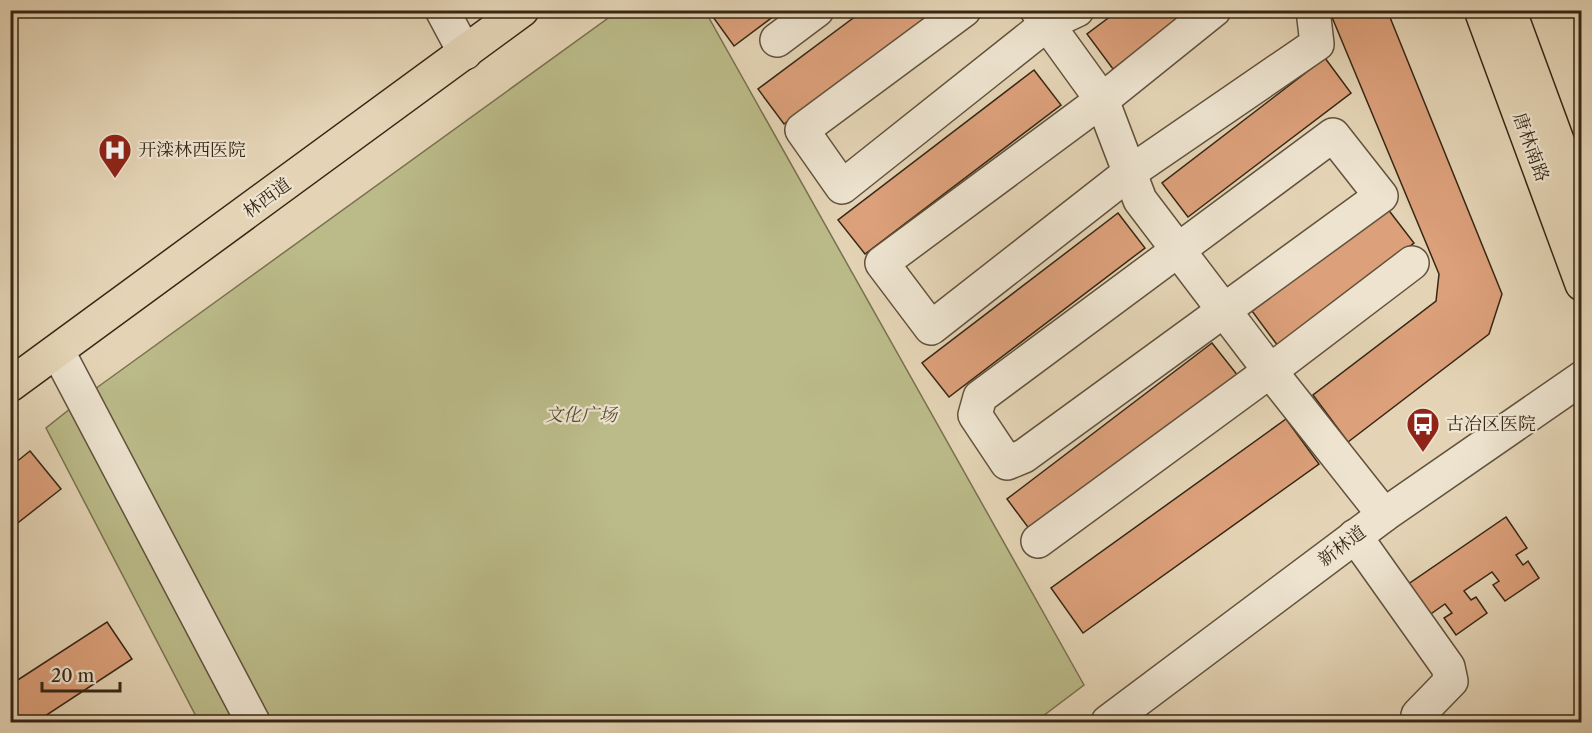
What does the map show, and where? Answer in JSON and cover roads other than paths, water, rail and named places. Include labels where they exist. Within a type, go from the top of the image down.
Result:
[{"type":"main road","name":"林西道","points":[[10,385],[522,10]]},
{"type":"main road","name":"唐林南路","points":[[1481,10],[1581,284]]},
{"type":"main road","name":"唐林南路","points":[[1509,10],[1581,208]]},
{"type":"street","points":[[441,10],[465,53]]},
{"type":"street","points":[[777,40],[817,10]]},
{"type":"street","points":[[964,10],[802,130],[842,187],[1042,17],[1077,10]]},
{"type":"street","points":[[1214,10],[1102,100],[882,263],[931,328],[1129,173],[1317,44],[1313,10]]},
{"type":"street","points":[[1042,17],[1102,100],[1140,200],[1270,371],[1384,515]]},
{"type":"street","points":[[1333,135],[1381,196],[1225,310],[1024,456],[1007,463],[975,414],[980,397],[1333,135]]},
{"type":"street","points":[[1038,541],[1270,371],[1412,263]]},
{"type":"street","points":[[58,352],[253,723]]},
{"type":"street","name":"新林道","points":[[1108,723],[1355,536],[1581,378]]},
{"type":"street","points":[[1355,536],[1448,667],[1451,681],[1415,720]]},
{"type":"place","name":"开滦林西医院","points":[[115,179]]},
{"type":"place","name":"古冶区医院","points":[[1423,453]]},
{"type":"park label","name":"文化广场","points":[[581,415]]}]
